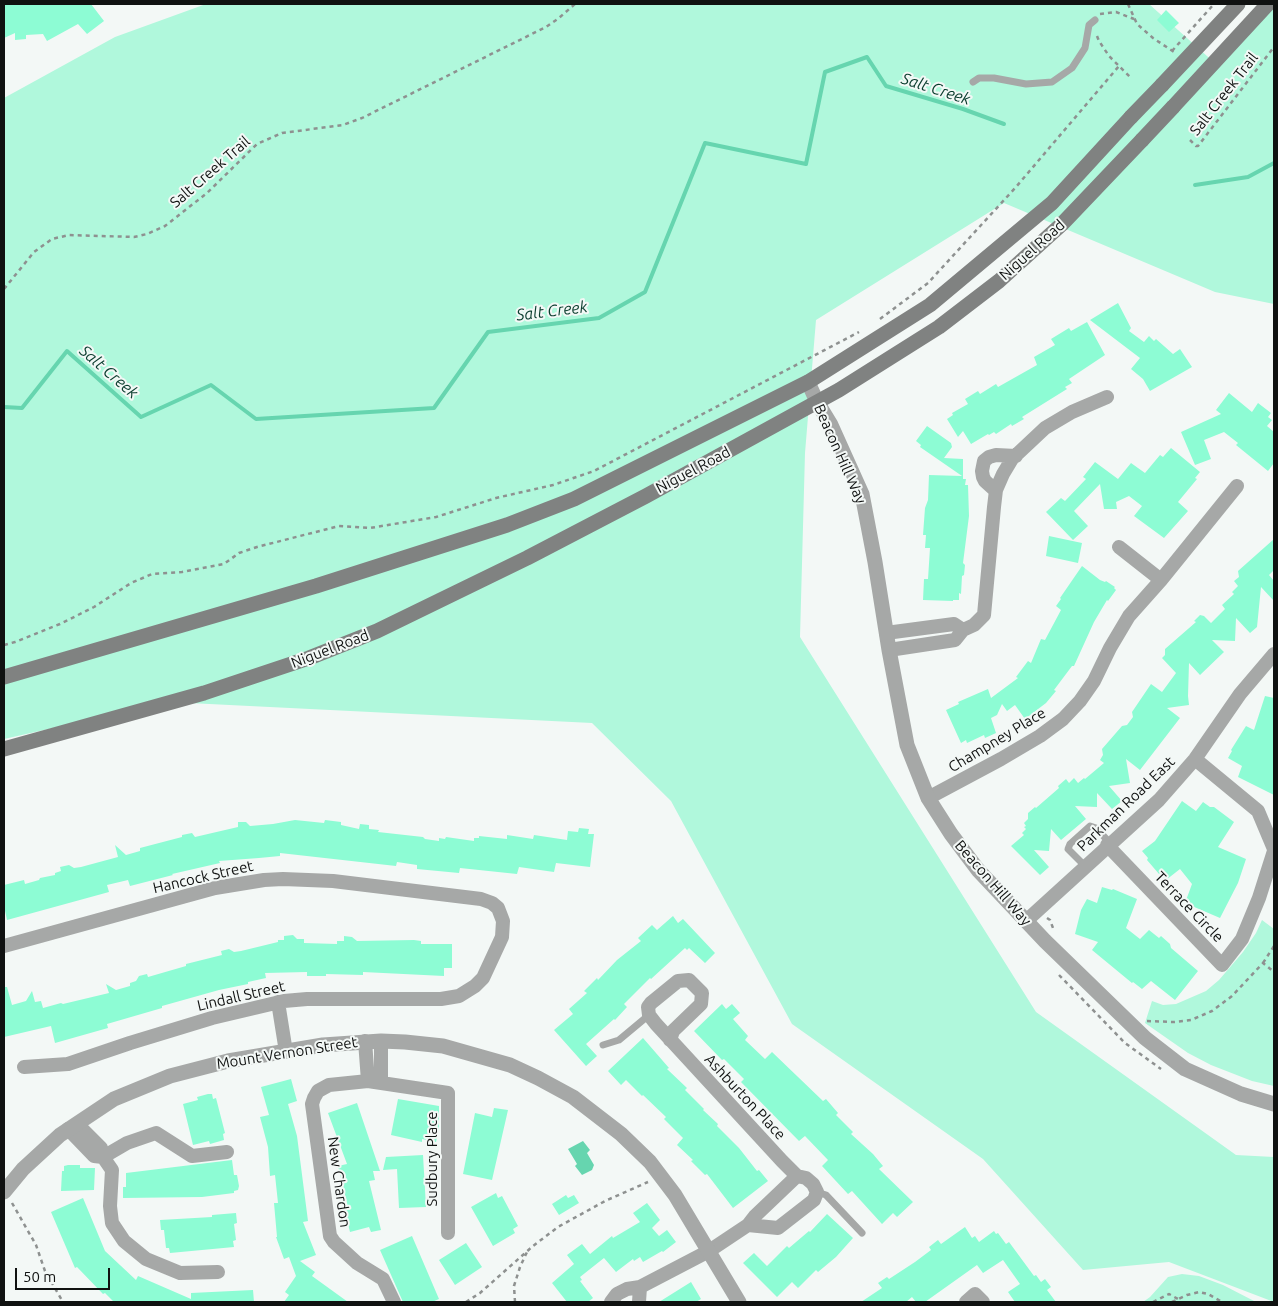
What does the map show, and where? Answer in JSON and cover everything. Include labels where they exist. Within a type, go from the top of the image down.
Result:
[{"type":"main road","name":"Niguel Road","points":[[4,677],[316,586],[507,525],[574,499],[808,382],[930,305],[1052,203],[1130,117],[1238,4]]},
{"type":"main road","name":"Niguel Road","points":[[4,749],[204,693],[308,658],[377,631],[526,558],[646,496],[817,402],[939,327],[999,280],[1062,224],[1268,4]]},
{"type":"street","name":"Beacon Hill Way","points":[[808,382],[831,425],[862,494],[876,562],[886,633],[907,745],[928,798],[951,834],[978,870],[1145,1038],[1185,1069],[1241,1094],[1274,1104]]},
{"type":"street","points":[[889,650],[955,640],[963,630],[974,625],[984,615],[996,492],[1003,474],[1016,456],[1046,428],[1072,412],[1107,397]]},
{"type":"street","points":[[996,492],[983,477],[984,461],[996,454],[1016,456]]},
{"type":"street","name":"Champney Place","points":[[928,798],[1001,759],[1064,719],[1094,681],[1128,616],[1161,580],[1237,486]]},
{"type":"street","points":[[1119,547],[1161,580]]},
{"type":"street","points":[[886,633],[954,624],[963,630]]},
{"type":"street","name":"Parkman Road East","points":[[1026,920],[1159,800],[1195,759],[1240,694],[1274,654]]},
{"type":"street","name":"Terrace Circle","points":[[1109,844],[1222,965],[1242,939],[1259,898],[1274,850],[1258,811],[1195,759]]},
{"type":"street","name":"Hancock Street","points":[[4,946],[215,888],[264,880],[326,881],[481,899],[492,903],[500,911]]},
{"type":"street","name":"Lindall Street","points":[[24,1067],[68,1064],[212,1018],[278,1002],[307,999],[441,999],[459,996],[475,986],[486,971],[503,932],[504,921],[500,911]]},
{"type":"street","points":[[649,1014],[648,1007],[651,1003],[678,981],[689,980],[702,993],[700,1004],[673,1031],[670,1040]]},
{"type":"street","points":[[278,1002],[286,1052]]},
{"type":"street","name":"Ashburton Place","points":[[649,1014],[670,1040],[797,1176],[806,1178],[813,1184],[817,1192]]},
{"type":"street","points":[[365,1041],[374,1082]]},
{"type":"street","points":[[374,1082],[381,1041]]},
{"type":"street","name":"Mount Vernon Street","points":[[7,1196],[23,1169],[72,1126],[114,1099],[170,1076],[228,1060],[323,1045],[381,1041],[443,1046],[492,1059],[531,1075],[573,1097],[621,1134],[650,1162],[675,1195],[739,1302]]},
{"type":"street","name":"Sudbury Place","points":[[374,1082],[448,1093],[448,1233]]},
{"type":"street","name":"New Chardon","points":[[374,1082],[330,1085],[318,1091],[312,1104],[330,1236],[357,1263],[383,1279],[394,1302]]},
{"type":"street","points":[[72,1126],[94,1156],[102,1157],[127,1143],[156,1133],[192,1156],[227,1152]]},
{"type":"street","points":[[102,1157],[112,1170],[110,1206],[112,1223],[124,1241],[146,1260],[180,1273],[218,1272]]},
{"type":"street","points":[[611,1302],[617,1294],[627,1289],[640,1287],[709,1251],[748,1225],[797,1176]]},
{"type":"street","points":[[748,1225],[778,1228],[814,1200],[817,1192]]},
{"type":"street","points":[[639,1302],[640,1287]]},
{"type":"street","points":[[966,1302],[975,1294],[983,1302]]},
{"type":"lane","points":[[973,82],[979,78],[994,78],[1026,84],[1052,82],[1072,68],[1084,48],[1089,25],[1095,20]]},
{"type":"lane","points":[[1085,866],[1068,849],[1070,844],[1090,826],[1096,828],[1109,844]]},
{"type":"lane","points":[[603,1045],[619,1040],[649,1014]]},
{"type":"lane","points":[[817,1192],[826,1195],[862,1233]]},
{"type":"path","name":"Salt Creek Trail","points":[[4,289],[34,252],[52,239],[69,235],[134,237],[147,234],[165,226],[207,193],[257,144],[282,134],[343,125],[362,118],[546,27],[575,4]]},
{"type":"path","points":[[1128,4],[1137,24],[1184,61]]},
{"type":"path","points":[[1172,50],[1214,4]]},
{"type":"path","points":[[1132,79],[1108,56],[1099,41],[1095,17],[1104,13],[1116,12],[1134,19]]},
{"type":"path","name":"Salt Creek Trail","points":[[1190,140],[1198,146],[1274,47]]},
{"type":"path","points":[[878,321],[928,283],[1016,187],[1119,66]]},
{"type":"path","points":[[4,645],[60,624],[94,607],[131,582],[152,574],[182,572],[224,564],[239,553],[257,547],[339,526],[370,528],[436,517],[496,498],[553,485],[594,471],[862,330]]},
{"type":"path","points":[[1147,1026],[1144,1022],[1182,1022],[1212,1011],[1242,988],[1263,963],[1274,946]]},
{"type":"path","points":[[1263,963],[1274,972]]},
{"type":"path","points":[[466,1302],[480,1293],[528,1250],[558,1227],[606,1201],[649,1182]]},
{"type":"path","points":[[7,1196],[36,1245],[45,1270],[63,1302]]},
{"type":"path","points":[[514,1302],[514,1286],[528,1250]]},
{"type":"path","points":[[1172,1302],[1178,1298],[1199,1292],[1208,1294],[1222,1302]]},
{"type":"path","points":[[1153,1302],[1169,1294],[1178,1298]]},
{"type":"shaded area","points":[[206,4],[1149,4],[1217,65],[1274,4],[1274,304],[1215,292],[1004,203],[816,320],[805,453],[800,637],[1036,1012],[1236,1155],[1274,1157],[1274,1302],[1169,1262],[1083,1270],[983,1159],[792,1024],[671,801],[592,723],[169,702],[4,739],[4,98],[115,37]]},
{"type":"shaded area","points":[[1262,920],[1274,929],[1274,1086],[1252,1081],[1211,1065],[1188,1053],[1145,1023],[1152,1001],[1163,1005],[1176,1004],[1206,991],[1219,980],[1243,952]]},
{"type":"shaded area","points":[[583,1141],[590,1150],[587,1153],[594,1165],[592,1170],[582,1175],[575,1166],[577,1164],[568,1149]]},
{"type":"shaded area","points":[[1182,1274],[1199,1276],[1223,1285],[1256,1302],[1143,1302],[1168,1277]]},
{"type":"building","points":[[4,4],[91,4],[104,21],[87,34],[78,24],[47,41],[43,34],[26,35],[26,39],[15,40],[15,33],[4,38]]},
{"type":"building","points":[[1166,10],[1179,23],[1169,32],[1157,20]]},
{"type":"building","points":[[1118,303],[1131,328],[1129,331],[1144,342],[1149,336],[1154,341],[1156,339],[1173,354],[1180,349],[1192,367],[1150,391],[1143,379],[1131,369],[1140,358],[1090,320]]},
{"type":"building","points":[[1087,322],[1105,355],[1069,379],[1072,383],[1065,387],[1067,389],[1022,417],[1024,419],[1012,426],[1011,424],[996,434],[994,432],[988,434],[971,444],[963,431],[958,437],[947,419],[953,415],[952,413],[968,404],[965,399],[978,391],[980,394],[996,384],[998,387],[1037,365],[1034,357],[1055,345],[1051,339],[1069,328],[1071,331]]},
{"type":"building","points":[[1229,393],[1252,412],[1258,403],[1271,413],[1268,417],[1272,420],[1267,426],[1274,432],[1274,463],[1268,471],[1236,445],[1238,443],[1224,432],[1204,440],[1211,459],[1195,465],[1181,432],[1221,414],[1216,410]]},
{"type":"building","points":[[927,426],[951,443],[952,447],[944,458],[963,459],[963,479],[966,479],[965,485],[968,485],[969,516],[963,563],[965,565],[964,575],[962,576],[959,600],[953,601],[923,600],[924,579],[928,579],[930,548],[925,548],[926,535],[923,535],[929,475],[962,476],[920,447],[921,445],[916,441]]},
{"type":"building","points":[[1171,448],[1200,472],[1195,478],[1197,479],[1178,502],[1188,511],[1164,538],[1134,516],[1142,506],[1129,496],[1116,502],[1117,509],[1104,509],[1100,484],[1074,511],[1088,526],[1073,540],[1046,512],[1061,498],[1065,501],[1086,479],[1083,477],[1095,462],[1118,479],[1131,463],[1145,473],[1160,455],[1163,457]]},
{"type":"building","points":[[1049,536],[1082,543],[1078,563],[1046,556]]},
{"type":"building","points":[[1274,539],[1274,570],[1269,575],[1274,581],[1274,601],[1261,587],[1257,627],[1250,633],[1236,618],[1235,641],[1212,640],[1224,652],[1200,675],[1189,663],[1189,705],[1167,708],[1180,718],[1140,770],[1126,759],[1130,783],[1109,786],[1122,801],[1112,809],[1097,793],[1097,807],[1075,806],[1086,819],[1061,840],[1051,829],[1049,851],[1034,850],[1049,867],[1040,875],[1011,846],[1024,835],[1022,833],[1026,829],[1024,823],[1028,819],[1028,813],[1059,788],[1058,786],[1066,779],[1069,783],[1074,778],[1078,783],[1104,763],[1100,760],[1103,755],[1102,749],[1122,726],[1127,725],[1133,717],[1132,712],[1151,684],[1162,692],[1176,673],[1162,658],[1165,655],[1165,649],[1196,622],[1194,621],[1200,615],[1204,616],[1211,623],[1225,609],[1222,605],[1234,594],[1232,592],[1238,586],[1234,581],[1239,577],[1238,571]]},
{"type":"building","points":[[1082,566],[1100,580],[1106,581],[1115,587],[1116,590],[1107,600],[1094,622],[1074,666],[1072,666],[1046,703],[1025,719],[1015,705],[1007,711],[1002,704],[997,715],[991,718],[996,733],[985,738],[984,735],[967,743],[966,740],[961,743],[946,710],[959,704],[958,702],[988,689],[991,698],[1018,678],[1016,677],[1028,661],[1031,663],[1041,639],[1045,640],[1061,610],[1056,606],[1060,598]]},
{"type":"building","points":[[1265,696],[1274,698],[1274,795],[1238,777],[1242,766],[1228,758],[1246,726],[1254,730]]},
{"type":"building","points":[[1182,801],[1196,811],[1203,802],[1210,807],[1214,807],[1234,822],[1218,847],[1246,859],[1238,883],[1220,918],[1185,903],[1192,884],[1180,869],[1166,880],[1147,860],[1148,858],[1142,851],[1155,841]]},
{"type":"building","points":[[295,820],[324,823],[325,820],[341,822],[341,825],[359,829],[360,824],[369,825],[369,829],[379,830],[378,832],[423,837],[439,841],[439,838],[445,839],[446,837],[474,841],[474,838],[479,838],[479,836],[507,839],[507,835],[533,839],[534,835],[567,840],[568,831],[578,832],[579,828],[589,829],[588,834],[594,834],[590,867],[556,863],[554,872],[519,867],[517,874],[460,868],[459,873],[417,869],[417,865],[397,862],[396,866],[280,853],[280,856],[219,861],[220,863],[130,886],[128,880],[107,885],[109,892],[7,920],[4,906],[4,885],[24,880],[25,884],[55,875],[55,873],[61,871],[60,867],[69,865],[74,868],[81,867],[118,857],[115,845],[126,855],[140,851],[140,848],[182,837],[182,835],[192,833],[195,837],[238,827],[238,822],[246,822],[250,826]]},
{"type":"building","points":[[1102,887],[1113,889],[1137,899],[1126,928],[1140,939],[1149,930],[1159,938],[1161,936],[1170,944],[1171,948],[1198,971],[1175,1000],[1151,981],[1142,989],[1132,983],[1092,950],[1098,942],[1075,934],[1081,910],[1087,899],[1097,903]]},
{"type":"building","points":[[673,916],[678,923],[683,919],[715,953],[705,963],[689,948],[687,950],[685,948],[650,978],[624,1004],[627,1007],[615,1020],[586,1044],[597,1056],[586,1066],[554,1030],[573,1014],[569,1009],[587,993],[584,991],[597,978],[598,980],[617,960],[641,941],[638,938],[652,925],[657,930]]},
{"type":"building","points":[[293,935],[297,939],[304,939],[304,943],[337,944],[337,941],[344,941],[344,936],[352,937],[357,941],[414,940],[421,941],[421,944],[452,944],[452,968],[444,968],[444,976],[363,972],[363,975],[326,974],[326,976],[307,976],[307,972],[265,973],[266,978],[248,982],[248,984],[162,1006],[162,1008],[107,1024],[108,1028],[55,1043],[51,1026],[4,1037],[4,987],[7,987],[12,1005],[26,1001],[32,991],[35,1002],[41,1001],[43,1008],[109,993],[106,984],[116,990],[130,986],[130,983],[136,981],[139,976],[147,974],[148,977],[186,966],[186,964],[222,955],[221,951],[229,949],[234,952],[241,951],[278,942],[278,940],[284,940],[284,936]]},
{"type":"building","points":[[722,1004],[726,1009],[732,1004],[740,1013],[733,1019],[748,1036],[745,1040],[765,1059],[772,1052],[823,1101],[826,1099],[838,1113],[836,1115],[853,1132],[851,1134],[883,1166],[879,1169],[913,1202],[897,1217],[893,1213],[882,1224],[852,1191],[848,1194],[822,1166],[828,1160],[805,1136],[799,1141],[741,1082],[744,1079],[724,1059],[722,1060],[694,1031]]},
{"type":"building","points":[[643,1038],[669,1068],[667,1069],[687,1088],[685,1090],[768,1181],[733,1208],[707,1174],[705,1175],[677,1145],[683,1138],[664,1119],[666,1117],[626,1080],[621,1085],[608,1071]]},
{"type":"building","points":[[291,1079],[297,1101],[288,1104],[297,1136],[308,1221],[303,1222],[316,1255],[300,1261],[315,1272],[312,1276],[348,1302],[284,1302],[289,1295],[285,1292],[296,1276],[289,1257],[284,1259],[276,1237],[274,1203],[278,1203],[275,1175],[270,1176],[268,1147],[260,1117],[269,1115],[261,1087]]},
{"type":"building","points":[[212,1094],[213,1099],[216,1098],[225,1133],[223,1134],[224,1140],[210,1144],[209,1141],[193,1145],[183,1104],[198,1100],[197,1097]]},
{"type":"building","points":[[398,1099],[439,1106],[439,1128],[436,1142],[422,1139],[422,1142],[391,1135]]},
{"type":"building","points":[[357,1103],[380,1171],[373,1171],[375,1180],[369,1181],[381,1230],[371,1232],[369,1227],[350,1232],[344,1208],[348,1207],[338,1166],[347,1164],[328,1113]]},
{"type":"building","points":[[494,1108],[508,1110],[492,1180],[463,1174],[475,1113],[492,1117]]},
{"type":"building","points":[[423,1155],[426,1207],[399,1208],[397,1169],[383,1170],[386,1157]]},
{"type":"building","points":[[232,1160],[234,1175],[237,1175],[239,1186],[238,1190],[234,1191],[234,1193],[202,1197],[123,1198],[123,1187],[126,1187],[126,1173]]},
{"type":"building","points":[[80,1165],[80,1168],[95,1168],[94,1190],[61,1191],[62,1171],[64,1171],[64,1166]]},
{"type":"building","points":[[496,1193],[498,1198],[502,1196],[518,1226],[513,1229],[515,1233],[493,1246],[471,1207]]},
{"type":"building","points":[[566,1195],[568,1198],[574,1195],[579,1203],[559,1215],[552,1204]]},
{"type":"building","points":[[83,1198],[105,1251],[136,1280],[138,1276],[191,1299],[191,1293],[253,1290],[254,1302],[114,1302],[105,1293],[103,1294],[77,1267],[75,1268],[51,1212]]},
{"type":"building","points":[[647,1203],[660,1220],[652,1228],[659,1236],[667,1230],[676,1242],[663,1252],[643,1262],[640,1257],[634,1261],[633,1259],[616,1272],[604,1258],[580,1277],[582,1280],[580,1281],[593,1298],[588,1302],[567,1302],[552,1283],[574,1264],[567,1255],[582,1244],[590,1254],[612,1236],[613,1238],[640,1222],[633,1213]]},
{"type":"building","points":[[236,1213],[237,1223],[234,1224],[236,1240],[233,1241],[234,1247],[170,1253],[169,1248],[166,1248],[164,1230],[161,1230],[160,1220],[212,1217],[212,1215]]},
{"type":"building","points":[[827,1214],[853,1238],[836,1257],[818,1272],[816,1270],[798,1288],[792,1282],[777,1297],[743,1263],[754,1253],[767,1266],[787,1246],[789,1248],[810,1232]]},
{"type":"building","points":[[965,1227],[972,1238],[975,1236],[979,1242],[994,1231],[996,1234],[998,1233],[1006,1244],[1009,1242],[1034,1276],[1036,1275],[1041,1282],[1045,1279],[1051,1287],[1047,1290],[1056,1302],[1015,1302],[1008,1292],[1020,1284],[1003,1260],[983,1273],[977,1265],[925,1302],[916,1302],[912,1297],[906,1302],[861,1302],[882,1288],[878,1283],[887,1277],[889,1279],[915,1262],[931,1250],[929,1247],[938,1240],[941,1244]]},
{"type":"building","points":[[412,1236],[439,1299],[432,1302],[403,1302],[380,1250]]},
{"type":"building","points":[[466,1243],[482,1267],[455,1285],[439,1260]]},
{"type":"building","points":[[691,1282],[701,1299],[696,1302],[659,1302]]},
{"type":"waterway","name":"Salt Creek","points":[[4,407],[22,408],[67,351],[141,417],[211,385],[256,419],[434,408],[488,332],[599,318],[645,292],[705,143],[806,164],[825,72],[867,57],[886,86],[963,109],[1004,124]]},
{"type":"waterway","name":"Salt Creek","points":[[1195,185],[1248,177],[1274,163]]}]
